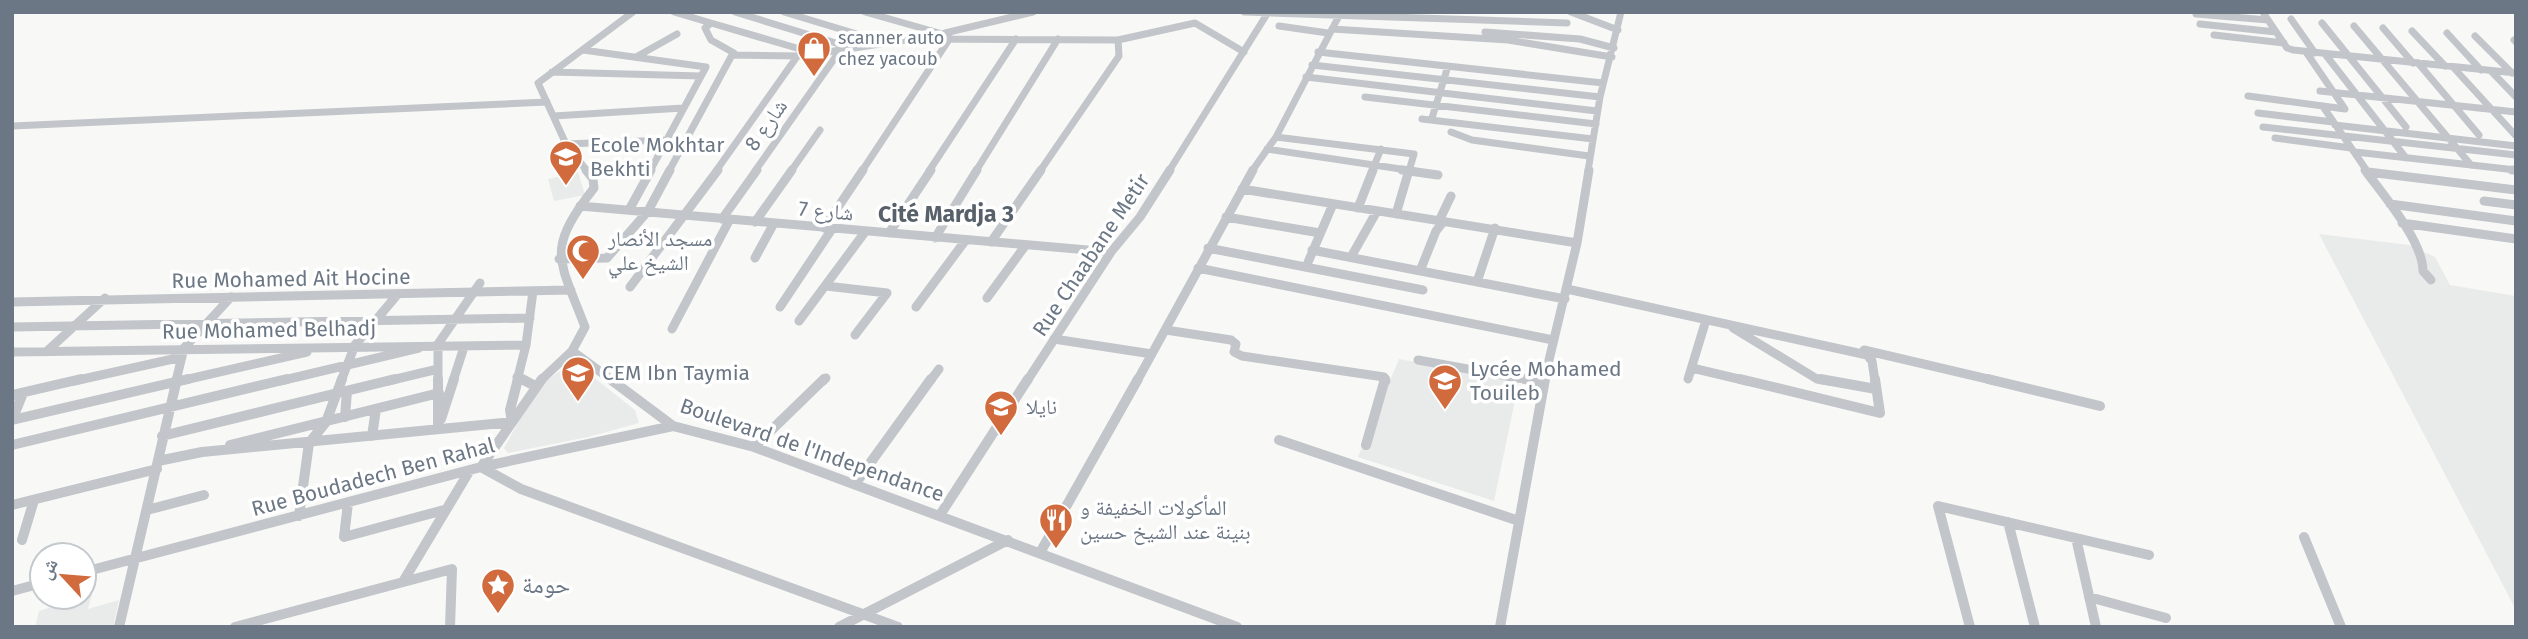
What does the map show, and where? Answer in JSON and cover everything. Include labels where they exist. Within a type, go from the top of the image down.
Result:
[{"type":"street","points":[[404,580],[444,510],[512,422],[536,386],[572,351],[585,327],[559,259],[563,235],[594,188],[593,179],[566,144],[538,83],[634,12]]},
{"type":"street","points":[[674,12],[821,55]]},
{"type":"street","points":[[735,12],[854,48]]},
{"type":"street","points":[[784,12],[885,43]]},
{"type":"street","points":[[865,12],[943,35]]},
{"type":"street","points":[[732,55],[796,58],[821,55],[943,35],[1033,12]]},
{"type":"street","points":[[1244,12],[1455,16],[1567,23]]},
{"type":"street","points":[[1571,12],[1618,27]]},
{"type":"street","points":[[1586,12],[1618,27]]},
{"type":"street","name":"Rue Chaabane Metir","points":[[940,515],[1111,252],[1140,217],[1267,13]]},
{"type":"street","points":[[1500,627],[1544,383],[1577,243],[1597,111],[1620,13]]},
{"type":"street","points":[[2196,13],[2266,17],[2289,49],[2514,73]]},
{"type":"street","points":[[1041,551],[1166,330],[1242,188],[1276,137],[1340,14]]},
{"type":"street","points":[[2291,19],[2315,53]]},
{"type":"street","points":[[559,259],[607,258],[648,211],[734,53],[711,40],[705,28],[711,23]]},
{"type":"street","points":[[909,39],[943,35],[1118,40],[1195,23],[1244,52]]},
{"type":"street","points":[[2322,23],[2406,127]]},
{"type":"street","points":[[2200,24],[2276,32]]},
{"type":"street","points":[[1279,26],[1540,44],[1613,52]]},
{"type":"street","points":[[2354,26],[2471,165]]},
{"type":"street","points":[[2383,28],[2456,106],[2479,135]]},
{"type":"street","points":[[2412,31],[2516,136]]},
{"type":"street","points":[[1485,32],[1580,39],[1613,52]]},
{"type":"street","points":[[2447,33],[2481,70]]},
{"type":"street","points":[[635,58],[677,34]]},
{"type":"street","points":[[780,307],[943,35]]},
{"type":"street","points":[[2214,35],[2284,43]]},
{"type":"street","points":[[2475,36],[2514,73]]},
{"type":"street","points":[[889,233],[1016,39]]},
{"type":"street","points":[[935,238],[1058,40]]},
{"type":"street","points":[[991,242],[1119,56],[1118,40]]},
{"type":"street","points":[[583,50],[706,67],[629,210]]},
{"type":"street","name":"شارع 8","points":[[672,330],[726,219],[839,52]]},
{"type":"street","points":[[1318,52],[1603,83]]},
{"type":"street","points":[[2248,96],[2345,109],[2306,52]]},
{"type":"street","points":[[2325,54],[2354,95],[2406,158]]},
{"type":"street","points":[[630,287],[675,230],[796,58]]},
{"type":"street","points":[[1312,65],[1600,97]]},
{"type":"street","points":[[1432,118],[1448,65]]},
{"type":"street","points":[[2491,71],[2516,97]]},
{"type":"street","points":[[551,72],[701,76]]},
{"type":"street","points":[[1306,77],[1597,111]]},
{"type":"street","points":[[2320,92],[2516,112]]},
{"type":"street","points":[[1364,97],[1596,124]]},
{"type":"street","points":[[12,126],[547,103]]},
{"type":"street","points":[[2324,107],[2402,223],[2423,262],[2423,271],[2431,280]]},
{"type":"street","points":[[554,116],[683,108]]},
{"type":"street","points":[[2258,113],[2516,146]]},
{"type":"street","points":[[1422,118],[1592,139]]},
{"type":"street","points":[[2263,127],[2516,155]]},
{"type":"street","points":[[755,222],[820,130]]},
{"type":"street","points":[[1451,132],[1472,140],[1589,156]]},
{"type":"street","points":[[1276,137],[1414,154],[1396,214]]},
{"type":"street","points":[[2275,138],[2406,158],[2516,170]]},
{"type":"street","points":[[566,144],[668,139]]},
{"type":"street","points":[[1267,149],[1438,175]]},
{"type":"street","points":[[1358,208],[1381,149]]},
{"type":"street","points":[[2368,172],[2516,190]]},
{"type":"street","points":[[1242,188],[1577,243]]},
{"type":"street","points":[[1420,271],[1451,196]]},
{"type":"street","points":[[2484,201],[2516,205]]},
{"type":"street","points":[[1306,267],[1333,204]]},
{"type":"street","points":[[2390,204],[2516,221]]},
{"type":"street","name":"شارع 7","points":[[580,206],[1111,252]]},
{"type":"street","points":[[1351,257],[1377,211]]},
{"type":"street","points":[[1226,217],[1320,233]]},
{"type":"street","points":[[755,258],[774,223]]},
{"type":"street","points":[[2402,223],[2516,239]]},
{"type":"street","points":[[1477,282],[1495,228]]},
{"type":"street","points":[[799,321],[865,232]]},
{"type":"street","points":[[916,307],[965,241]]},
{"type":"street","points":[[988,298],[1025,246]]},
{"type":"street","points":[[1208,248],[1423,289]]},
{"type":"street","points":[[1312,250],[1477,282],[1567,291],[1867,355],[1871,359],[1879,414],[1692,368]]},
{"type":"street","points":[[1198,268],[1553,340]]},
{"type":"street","points":[[438,429],[438,344],[480,283]]},
{"type":"street","points":[[826,286],[887,293],[855,335]]},
{"type":"street","name":"Rue Mohamed Ait Hocine","points":[[12,302],[571,290]]},
{"type":"street","points":[[512,422],[510,410],[526,345],[533,291]]},
{"type":"street","points":[[1567,291],[2100,406]]},
{"type":"street","points":[[299,516],[309,443],[326,422],[355,345],[397,295]]},
{"type":"street","points":[[119,627],[183,353],[231,297]]},
{"type":"street","points":[[46,352],[105,298]]},
{"type":"street","points":[[12,327],[530,318]]},
{"type":"street","points":[[1688,379],[1706,320]]},
{"type":"street","points":[[1726,324],[1816,379],[1876,388]]},
{"type":"street","points":[[1166,330],[1231,340],[1236,344],[1234,352],[1242,356],[1384,377],[1386,382],[1366,445]]},
{"type":"street","points":[[1054,340],[1152,354]]},
{"type":"street","points":[[12,445],[438,344]]},
{"type":"street","name":"Rue Mohamed Belhadj","points":[[12,352],[183,353],[355,345],[526,345]]},
{"type":"street","points":[[438,429],[464,347]]},
{"type":"street","points":[[183,353],[18,394],[12,420],[325,348]]},
{"type":"street","name":"Boulevard de l'Independance","points":[[572,351],[673,426],[754,447],[1041,551],[1237,627]]},
{"type":"street","points":[[1418,360],[1544,383]]},
{"type":"street","points":[[162,436],[438,369]]},
{"type":"street","points":[[855,484],[939,369]]},
{"type":"street","points":[[517,377],[536,386]]},
{"type":"street","points":[[754,447],[826,378]]},
{"type":"street","points":[[345,417],[347,391]]},
{"type":"street","points":[[12,505],[202,452],[439,393]]},
{"type":"street","points":[[372,436],[376,409]]},
{"type":"street","points":[[202,452],[512,422]]},
{"type":"street","name":"Rue Boudadech Ben Rahal","points":[[98,568],[476,469],[673,426]]},
{"type":"street","points":[[1279,440],[1520,520]]},
{"type":"street","points":[[476,469],[521,489],[898,627]]},
{"type":"street","points":[[147,510],[204,495]]},
{"type":"street","points":[[22,540],[34,500]]},
{"type":"street","points":[[348,503],[344,537],[444,510]]},
{"type":"street","points":[[1970,627],[1966,603],[1938,506],[2149,555]]},
{"type":"street","points":[[2008,522],[2035,627]]},
{"type":"street","points":[[2304,537],[2341,627]]},
{"type":"street","points":[[2076,538],[2096,627]]},
{"type":"street","points":[[839,627],[1008,540]]},
{"type":"street","points":[[235,627],[452,569],[450,627]]},
{"type":"street","points":[[2090,597],[2166,618]]},
{"type":"shaded area","name":"Ecole Mokhtar Bekhti","points":[[578,172],[585,195],[554,201],[548,179]]},
{"type":"shaded area","points":[[2319,234],[2409,245],[2435,257],[2450,285],[2516,296],[2516,610]]},
{"type":"shaded area","name":"Lycée Mohamed Touileb","points":[[1399,359],[1519,381],[1494,501],[1358,457]]},
{"type":"shaded area","name":"CEM Ibn Taymia","points":[[573,361],[635,410],[639,423],[588,437],[508,453],[504,448],[533,396],[545,382]]},
{"type":"shaded area","points":[[119,600],[113,627],[35,627],[39,611],[98,611],[98,606]]},
{"type":"place","name":"scanner auto chez yacoub","points":[[814,78]]},
{"type":"place","name":"Ecole Mokhtar Bekhti","points":[[566,187]]},
{"type":"place","name":"مسجد الأنصار الشيخ علي","points":[[583,281]]},
{"type":"place","name":"CEM Ibn Taymia","points":[[578,403]]},
{"type":"place","name":"Lycée Mohamed Touileb","points":[[1445,411]]},
{"type":"place","name":"نايلا","points":[[1001,437]]},
{"type":"place","name":"المأكولات الخفيفة و بنينة عند الشيخ حسين","points":[[1056,550]]},
{"type":"place","name":"حومة","points":[[498,615]]},
{"type":"district","name":"Cité Mardja 3","points":[[946,214]]}]
